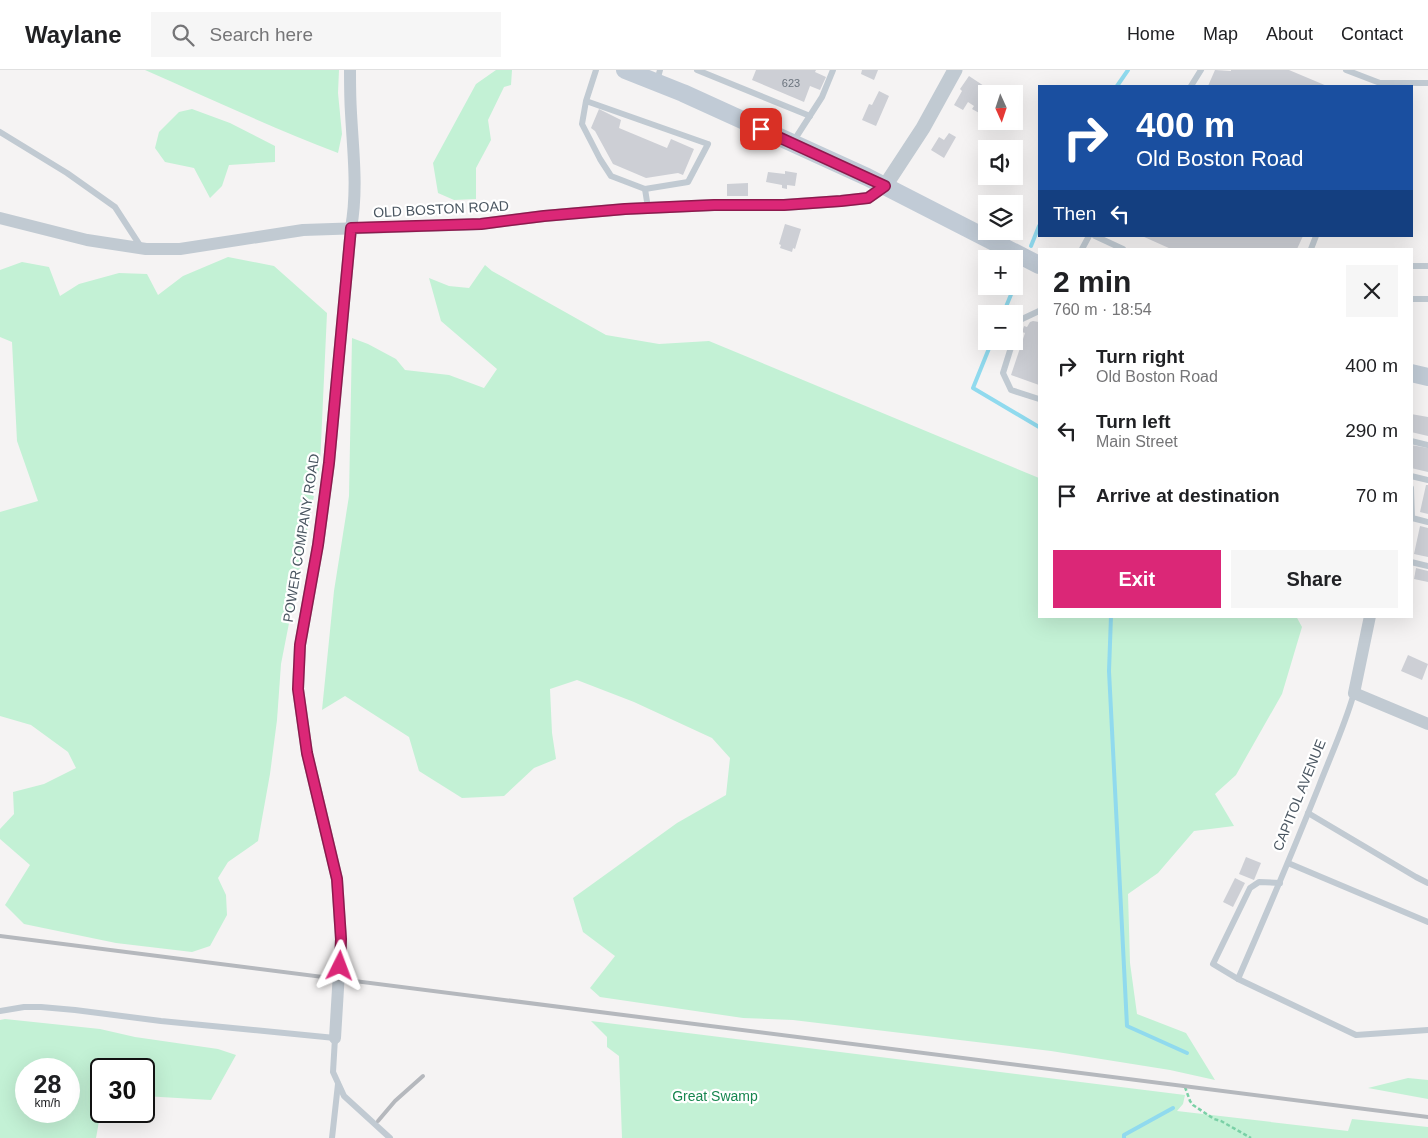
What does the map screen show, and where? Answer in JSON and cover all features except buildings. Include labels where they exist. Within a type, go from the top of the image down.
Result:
[{"type":"main road","points":[[625,70],[658,76],[683,93],[885,186],[1038,264]]},
{"type":"main road","points":[[1413,373],[1428,377]]},
{"type":"street","name":"POWER COMPANY ROAD","points":[[335,1038],[341,939],[337,879],[307,753],[298,689],[300,645],[318,545],[329,463],[351,228],[355,209],[350,70]]},
{"type":"street","points":[[885,186],[922,128],[955,70]]},
{"type":"street","name":"OLD BOSTON ROAD","points":[[0,218],[87,240],[141,248],[180,249],[303,230],[481,224],[544,216],[648,208],[714,205],[784,205],[841,201],[868,198],[885,186]]},
{"type":"street","name":"CAPITOL AVENUE","points":[[1354,694],[1370,618]]},
{"type":"street","points":[[1354,694],[1428,724]]},
{"type":"lane","points":[[586,101],[708,144],[688,182],[646,189],[611,176],[582,124],[586,101],[596,70]]},
{"type":"lane","points":[[697,70],[810,116]]},
{"type":"lane","points":[[793,143],[822,97],[833,70]]},
{"type":"lane","points":[[1191,85],[1201,70]]},
{"type":"lane","points":[[1346,70],[1379,84],[1428,83]]},
{"type":"lane","points":[[0,132],[67,173],[115,207],[141,248]]},
{"type":"lane","points":[[646,189],[648,208]]},
{"type":"lane","points":[[1097,237],[1121,248]]},
{"type":"lane","points":[[1413,266],[1428,266]]},
{"type":"lane","points":[[1413,299],[1428,299]]},
{"type":"lane","points":[[1023,319],[1038,311]]},
{"type":"lane","points":[[1010,350],[1003,373],[1011,390],[1038,399]]},
{"type":"lane","points":[[1413,441],[1428,445]]},
{"type":"lane","points":[[1413,476],[1428,480]]},
{"type":"lane","points":[[1413,518],[1428,522]]},
{"type":"lane","points":[[1413,562],[1428,566]]},
{"type":"lane","name":"CAPITOL AVENUE","points":[[1238,979],[1280,883],[1346,720],[1354,694]]},
{"type":"lane","points":[[1308,813],[1428,883]]},
{"type":"lane","points":[[1288,863],[1428,922]]},
{"type":"lane","points":[[1280,883],[1259,882],[1250,888],[1213,964],[1238,979],[1356,1035],[1428,1030]]},
{"type":"lane","points":[[0,1011],[32,1007],[58,1008],[171,1022],[335,1038],[333,1072],[344,1096],[390,1138]]},
{"type":"lane","points":[[332,1138],[338,1083]]},
{"type":"path","points":[[1185,1087],[1193,1105],[1214,1119],[1251,1138]]},
{"type":"green space","points":[[145,70],[339,70],[338,93],[342,134],[338,153],[265,123]]},
{"type":"green space","points":[[496,70],[512,70],[511,85],[504,87],[488,120],[491,140],[476,168],[476,199],[454,200],[438,193],[433,163],[476,84]]},
{"type":"green space","points":[[192,109],[230,123],[275,146],[275,162],[229,165],[222,186],[210,198],[194,168],[165,162],[155,148],[159,132],[179,112]]},
{"type":"green space","points":[[228,257],[274,266],[327,313],[320,465],[281,664],[277,720],[270,774],[258,841],[228,862],[218,878],[226,895],[227,915],[210,946],[192,952],[116,943],[24,924],[5,905],[30,865],[0,839],[0,829],[14,814],[13,792],[44,784],[76,768],[68,752],[31,725],[0,716],[0,512],[38,501],[17,441],[12,342],[0,337],[0,270],[22,262],[49,267],[60,296],[79,284],[119,273],[147,274],[158,295],[183,276]]},
{"type":"green space","points":[[485,265],[492,271],[606,335],[659,344],[709,341],[1038,478],[1038,618],[1297,618],[1302,627],[1282,694],[1236,775],[1215,794],[1234,826],[1194,831],[1158,873],[1128,894],[1130,963],[1137,1014],[1186,1033],[1215,1080],[1170,1070],[1051,1051],[793,1020],[743,1018],[600,997],[590,988],[615,956],[583,932],[573,898],[677,823],[726,795],[730,758],[712,738],[634,702],[577,680],[550,689],[552,733],[556,759],[534,768],[504,796],[462,798],[419,771],[409,737],[345,696],[322,710],[334,591],[349,496],[352,338],[396,359],[405,370],[449,375],[484,388],[497,369],[441,321],[429,278],[449,286],[469,288]]},
{"type":"green space","points":[[0,1020],[100,1029],[135,1037],[218,1049],[236,1055],[211,1100],[155,1097],[155,1058],[90,1058],[90,1123],[99,1123],[96,1138],[0,1138]]},
{"type":"green space","name":"Great Swamp","points":[[591,1021],[1185,1095],[1183,1104],[1177,1111],[1348,1131],[1352,1119],[1428,1127],[1428,1138],[622,1138],[619,1056],[607,1047],[607,1037]]},
{"type":"green space","points":[[1408,1078],[1428,1080],[1428,1099],[1368,1088]]},
{"type":"waterway","points":[[1118,85],[1128,70]]},
{"type":"waterway","points":[[1031,246],[1038,228]]},
{"type":"waterway","points":[[1007,305],[1011,295]]},
{"type":"waterway","points":[[988,350],[973,388],[1038,426]]},
{"type":"waterway","points":[[1111,618],[1109,671],[1127,1026],[1187,1053]]},
{"type":"waterway","points":[[1124,1138],[1124,1135],[1173,1108]]},
{"type":"railway","points":[[0,936],[1428,1117]]},
{"type":"railway","points":[[378,1121],[395,1101],[423,1076]]},
{"type":"route","points":[[340,966],[341,939],[337,879],[307,753],[298,689],[304,613],[318,545],[329,463],[351,228],[481,224],[625,209],[714,205],[784,205],[841,201],[868,198],[885,186],[761,129]]}]
